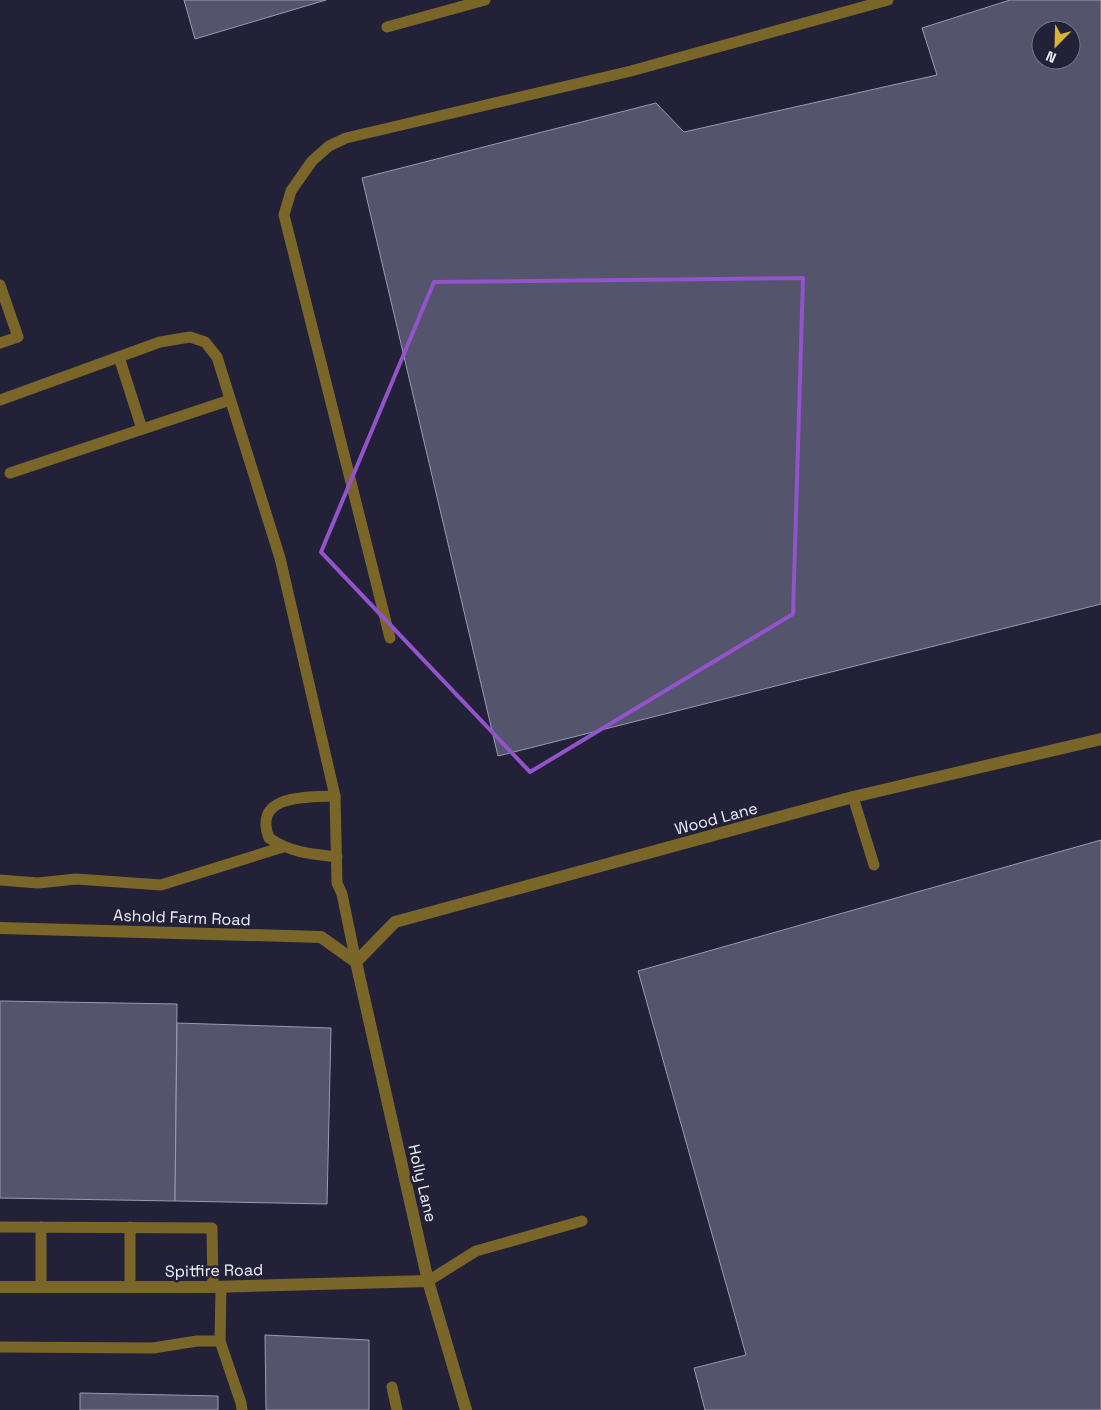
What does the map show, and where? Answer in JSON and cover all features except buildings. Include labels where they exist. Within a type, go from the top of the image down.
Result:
[{"type":"street","name":"Wood Lane","points":[[356,962],[395,922],[853,797],[1101,738]]},
{"type":"street","name":"Ashold Farm Road","points":[[0,928],[321,937],[356,962]]},
{"type":"street","name":"Holly Lane","points":[[356,962],[428,1281],[466,1410]]},
{"type":"street","name":"Spitfire Road","points":[[0,1287],[217,1287],[428,1281]]},
{"type":"lane","points":[[387,27],[456,4],[485,0]]},
{"type":"lane","points":[[390,638],[284,215],[291,191],[312,161],[329,146],[346,138],[631,71],[888,0]]},
{"type":"lane","points":[[0,284],[18,337],[0,343]]},
{"type":"lane","points":[[0,400],[160,342],[190,337],[205,342],[217,357],[280,558],[335,796],[337,883],[342,894],[356,962]]},
{"type":"lane","points":[[120,357],[142,429]]},
{"type":"lane","points":[[10,473],[230,400]]},
{"type":"lane","points":[[335,796],[284,800],[273,806],[266,818],[269,838],[283,847],[302,853],[337,857]]},
{"type":"lane","points":[[853,797],[874,864]]},
{"type":"lane","points":[[0,880],[38,883],[76,879],[161,885],[283,847]]},
{"type":"lane","points":[[428,1281],[476,1251],[582,1221]]},
{"type":"lane","points":[[0,1227],[212,1228],[220,1341],[242,1410]]},
{"type":"lane","points":[[41,1227],[41,1287]]},
{"type":"lane","points":[[130,1228],[130,1287]]},
{"type":"lane","points":[[0,1347],[153,1348],[197,1341],[220,1341]]},
{"type":"lane","points":[[392,1386],[397,1410]]},
{"type":"highlighted area","points":[[803,278],[793,614],[530,772],[321,552],[434,282]]}]
